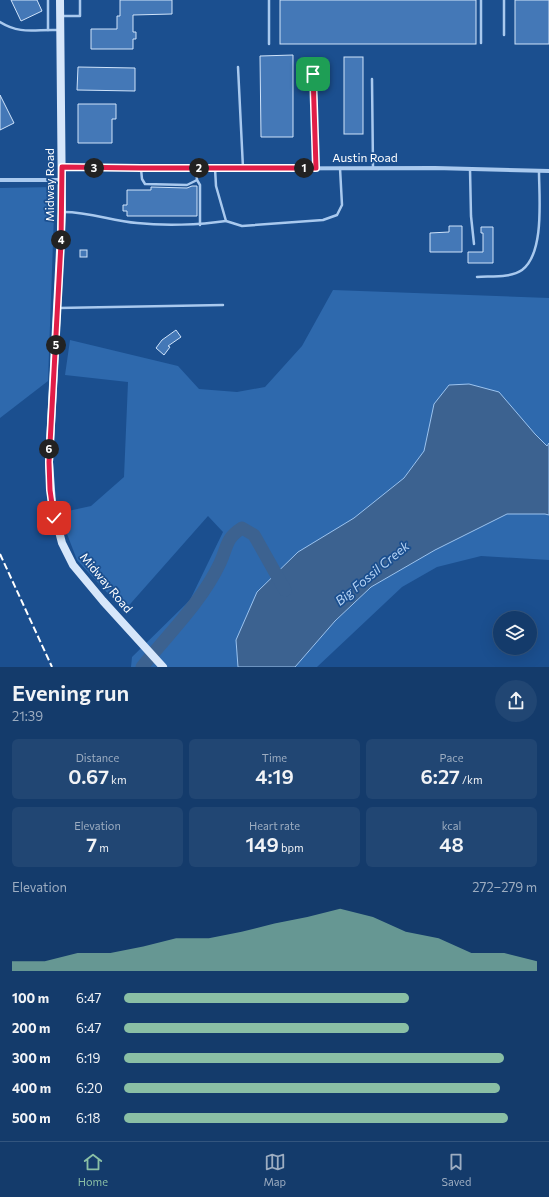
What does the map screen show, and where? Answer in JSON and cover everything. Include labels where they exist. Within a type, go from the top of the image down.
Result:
[{"type":"main road","name":"Midway Road","points":[[60,0],[62,212],[49,462],[50,490],[54,518],[62,543],[73,565],[103,601],[163,666]]},
{"type":"street","name":"Austin Road","points":[[62,167],[373,168],[549,171]]},
{"type":"street","points":[[0,180],[62,180]]},
{"type":"lane","points":[[48,0],[48,30]]},
{"type":"lane","points":[[60,16],[80,16],[80,0]]},
{"type":"lane","points":[[269,0],[269,44]]},
{"type":"lane","points":[[480,0],[481,43]]},
{"type":"lane","points":[[504,0],[504,35]]},
{"type":"lane","points":[[0,22],[22,32],[60,30]]},
{"type":"lane","points":[[238,67],[244,168]]},
{"type":"lane","points":[[313,74],[316,168]]},
{"type":"lane","points":[[372,79],[373,168]]},
{"type":"lane","points":[[141,168],[142,179],[145,184],[187,185],[196,180]]},
{"type":"lane","points":[[196,168],[196,180],[200,186],[200,225]]},
{"type":"lane","points":[[215,168],[216,186],[226,221]]},
{"type":"lane","points":[[62,212],[90,213],[137,223],[200,225],[226,221],[242,226],[323,220],[337,215],[342,205],[340,168]]},
{"type":"lane","points":[[470,169],[470,216],[474,244]]},
{"type":"lane","points":[[477,277],[508,275],[522,270],[528,263],[539,237],[539,170]]},
{"type":"lane","points":[[57,308],[223,305]]},
{"type":"shaded area","points":[[55,187],[48,381],[0,418],[0,188]]},
{"type":"shaded area","points":[[333,290],[549,298],[549,443],[547,446],[535,434],[434,404],[424,451],[404,478],[354,518],[236,640],[238,667],[131,667],[132,657],[190,600],[223,532],[208,516],[124,611],[77,560],[59,513],[91,506],[124,477],[128,382],[65,375],[70,340],[178,366],[199,389],[237,392],[265,387],[302,346]]},
{"type":"shaded area","points":[[507,514],[549,515],[549,560],[481,556],[437,567],[402,587],[317,667],[295,667],[335,621],[371,587],[435,550]]},
{"type":"water","points":[[469,384],[499,392],[535,434],[547,446],[549,443],[549,515],[507,514],[435,550],[371,587],[335,621],[295,667],[238,667],[236,640],[257,592],[298,552],[354,518],[404,478],[424,451],[434,404],[449,385]]},
{"type":"building","points":[[11,0],[37,0],[42,11],[21,21]]},
{"type":"building","points":[[120,0],[172,0],[172,14],[133,15],[133,32],[136,32],[136,39],[133,39],[133,49],[91,49],[91,29],[117,29],[117,16],[120,16]]},
{"type":"building","points":[[280,0],[476,0],[476,44],[280,44]]},
{"type":"building","points":[[515,0],[549,0],[549,44],[515,44]]},
{"type":"building","points":[[293,55],[293,137],[261,137],[260,56]]},
{"type":"building","points":[[344,57],[363,57],[363,134],[344,134]]},
{"type":"building","points":[[78,67],[135,68],[135,91],[77,90]]},
{"type":"building","points":[[0,95],[14,123],[0,130]]},
{"type":"building","points":[[78,104],[116,104],[116,119],[112,119],[112,143],[78,143]]},
{"type":"building","points":[[197,186],[197,216],[127,216],[127,211],[123,211],[123,205],[127,205],[127,190],[151,190],[151,187],[187,188]]},
{"type":"building","points":[[449,226],[462,226],[462,252],[430,252],[430,233],[449,232]]},
{"type":"building","points":[[481,227],[493,227],[493,263],[468,263],[468,252],[483,252],[483,233],[481,233]]},
{"type":"building","points":[[80,250],[87,250],[87,257],[80,257]]},
{"type":"building","points":[[176,330],[181,337],[168,346],[170,347],[164,355],[156,348],[162,340]]},
{"type":"waterway","name":"Big Fossil Creek","points":[[142,667],[194,605],[212,578],[230,539],[242,528],[254,535],[285,590]]},
{"type":"railway","points":[[0,554],[52,667]]},
{"type":"route","points":[[54,518],[50,490],[49,462],[61,243],[62,167],[316,168],[313,74]]}]
